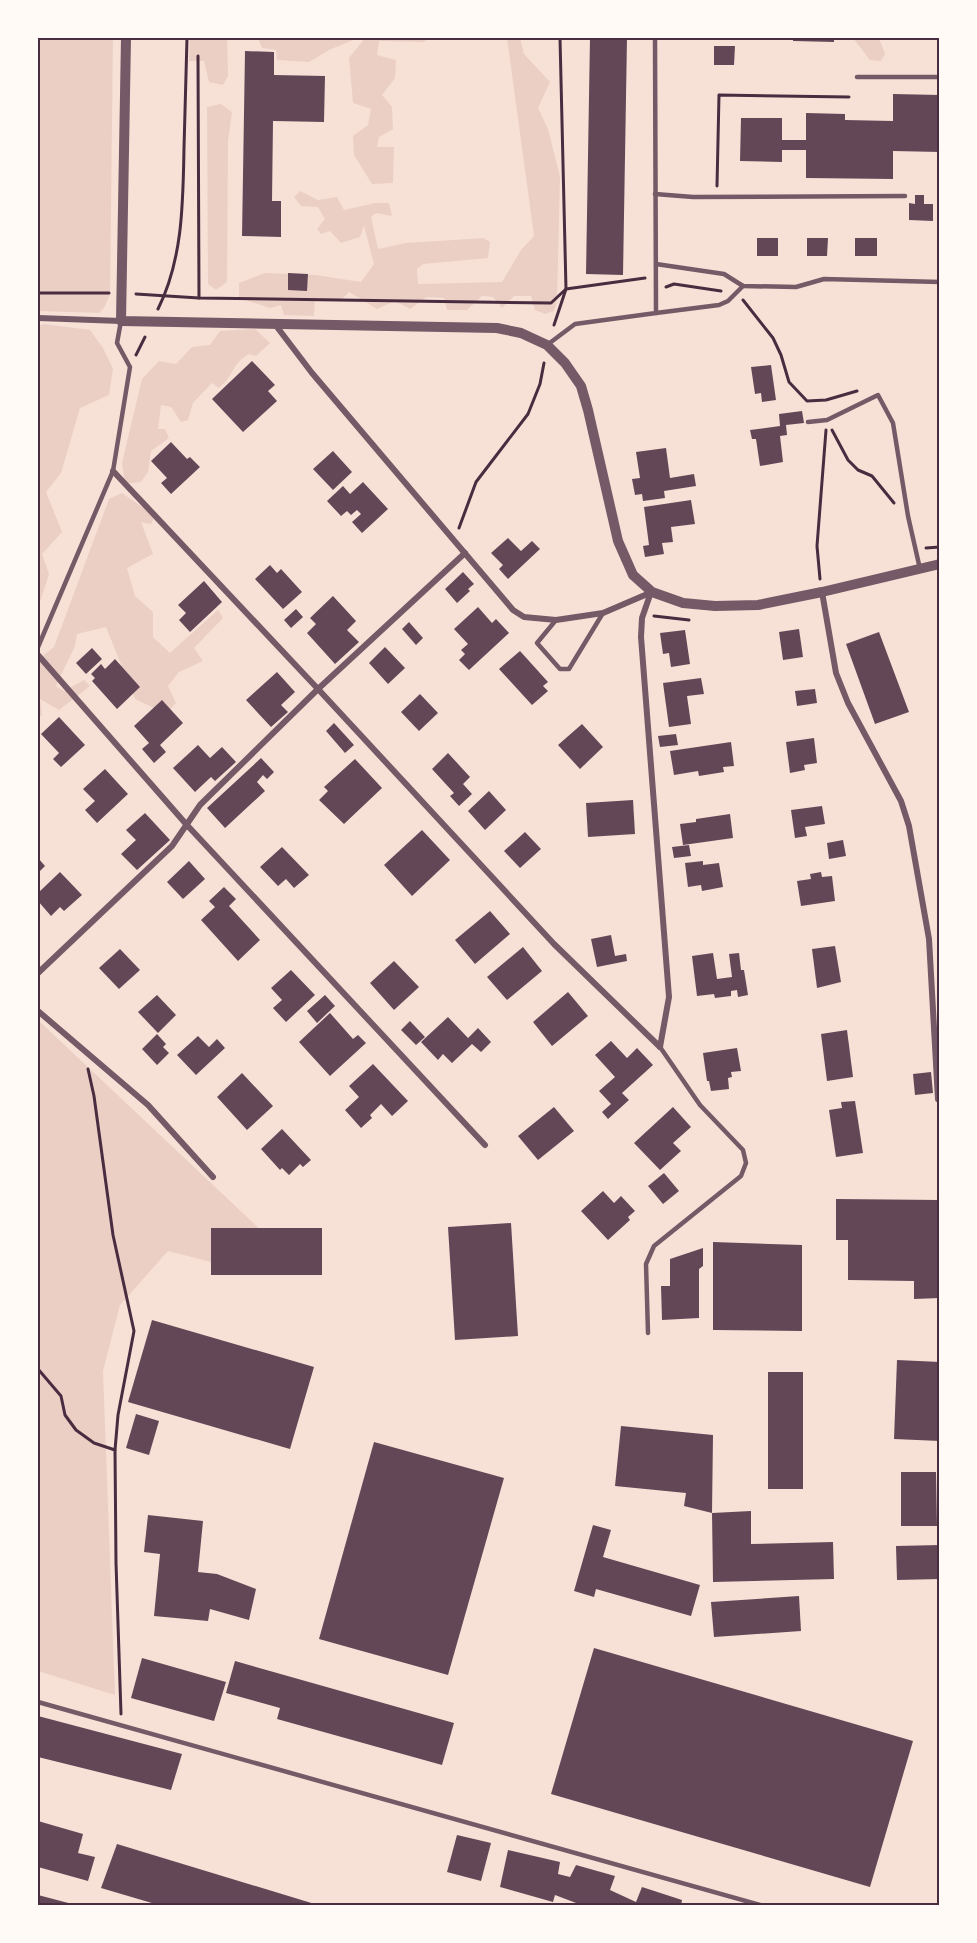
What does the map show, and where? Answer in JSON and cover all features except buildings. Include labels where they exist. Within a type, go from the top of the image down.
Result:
[{"type":"street","points":[[121,321],[126,38]]},
{"type":"street","points":[[38,318],[497,328],[521,333],[547,345],[565,363],[581,386],[618,541],[633,575],[651,592],[683,603],[715,606],[758,605],[939,564]]},
{"type":"street","points":[[274,323],[312,373],[455,542],[513,610],[524,618],[555,620],[603,613],[651,592]]},
{"type":"street","points":[[113,471],[554,944],[660,1047]]},
{"type":"street","points":[[38,973],[172,846],[200,805],[318,689],[465,553]]},
{"type":"street","points":[[651,592],[642,618],[641,637],[669,997],[660,1047]]},
{"type":"street","points":[[822,592],[836,673],[848,703],[901,801],[909,826],[929,939],[938,1099]]},
{"type":"street","points":[[38,655],[186,824],[485,1145]]},
{"type":"street","points":[[38,1011],[148,1105],[213,1177]]},
{"type":"lane","points":[[655,38],[656,313]]},
{"type":"lane","points":[[857,77],[939,77]]},
{"type":"lane","points":[[656,194],[904,196]]},
{"type":"lane","points":[[656,264],[724,274],[743,285],[796,287],[824,279],[939,282]]},
{"type":"lane","points":[[547,345],[575,324],[719,305],[728,301],[743,285]]},
{"type":"lane","points":[[38,647],[113,471],[130,368],[117,343],[121,321]]},
{"type":"lane","points":[[808,422],[827,420],[878,394],[893,423],[898,442],[908,516],[920,569]]},
{"type":"lane","points":[[555,620],[537,643],[560,669],[569,669],[603,613]]},
{"type":"lane","points":[[648,1333],[646,1264],[654,1246],[741,1176],[746,1163],[743,1150],[700,1105],[660,1047]]},
{"type":"lane","points":[[38,1702],[764,1905]]},
{"type":"path","points":[[179,244],[183,199],[187,38]]},
{"type":"path","points":[[455,542],[461,518],[476,482],[528,414],[540,384],[547,345],[566,289],[560,38]]},
{"type":"path","points":[[198,56],[199,298]]},
{"type":"path","points":[[717,196],[719,95],[849,97]]},
{"type":"path","points":[[38,293],[199,298],[551,303],[566,289],[656,277]]},
{"type":"path","points":[[656,291],[674,284],[727,291],[740,296],[782,355],[789,382],[807,401],[826,400],[861,391]]},
{"type":"path","points":[[827,420],[848,460],[858,470],[872,476],[908,516]]},
{"type":"path","points":[[822,592],[817,546],[827,420]]},
{"type":"path","points":[[919,544],[930,549],[939,547]]},
{"type":"path","points":[[84,1050],[94,1096],[113,1235],[134,1331],[118,1415],[115,1450],[116,1563],[122,1726]]},
{"type":"path","points":[[38,1369],[61,1396],[65,1415],[76,1430],[94,1443],[115,1450]]},
{"type":"shaded area","points":[[38,38],[113,38],[110,294],[104,308],[99,313],[38,311]]},
{"type":"shaded area","points":[[190,38],[227,38],[228,76],[223,85],[209,82],[204,61],[189,61]]},
{"type":"shaded area","points":[[258,38],[358,38],[329,50],[309,62],[277,60],[276,50],[262,48]]},
{"type":"shaded area","points":[[365,38],[429,38],[424,42],[379,41],[377,55],[396,60],[395,78],[382,95],[392,107],[393,129],[379,137],[377,147],[394,147],[393,183],[372,184],[354,155],[353,136],[368,125],[371,109],[353,103],[349,58]]},
{"type":"shaded area","points":[[507,38],[520,38],[524,54],[550,82],[538,108],[548,129],[560,177],[557,301],[554,311],[545,314],[535,310],[531,296],[514,296],[502,308],[493,297],[482,296],[467,310],[447,310],[444,298],[427,297],[410,309],[395,301],[377,309],[349,292],[340,301],[315,300],[314,316],[284,315],[281,305],[270,308],[239,298],[239,283],[265,273],[316,275],[361,282],[374,264],[364,226],[360,237],[341,243],[330,231],[321,234],[317,229],[325,219],[318,207],[301,206],[294,197],[300,191],[318,200],[337,197],[344,210],[375,203],[389,203],[392,216],[376,213],[371,217],[378,249],[406,243],[484,238],[490,242],[488,258],[423,264],[417,269],[418,284],[502,282],[521,250],[534,236]]},
{"type":"shaded area","points":[[853,38],[879,38],[885,54],[881,61],[870,60]]},
{"type":"shaded area","points":[[221,104],[232,112],[228,141],[227,282],[216,290],[208,284],[207,107]]},
{"type":"shaded area","points":[[44,324],[90,330],[103,348],[113,369],[109,395],[80,408],[61,473],[46,492],[62,532],[42,554],[49,574],[38,608],[38,326]]},
{"type":"shaded area","points":[[255,329],[270,343],[256,356],[249,354],[243,358],[219,388],[212,383],[193,403],[188,420],[181,422],[171,407],[161,405],[158,429],[165,429],[169,438],[151,451],[148,472],[141,482],[125,484],[122,463],[142,379],[159,361],[176,364],[192,347],[210,345],[220,331]]},
{"type":"shaded area","points":[[122,493],[155,516],[151,524],[141,522],[153,554],[127,568],[135,596],[153,612],[153,637],[170,653],[218,610],[223,618],[194,648],[203,661],[179,672],[168,686],[176,703],[166,714],[135,699],[106,627],[77,634],[75,646],[56,686],[64,691],[84,680],[90,686],[59,710],[40,699],[42,716],[38,716],[38,660],[54,647],[109,499]]},
{"type":"shaded area","points":[[38,1020],[265,1234],[238,1269],[168,1251],[120,1305],[103,1371],[115,1695],[38,1671]]}]
